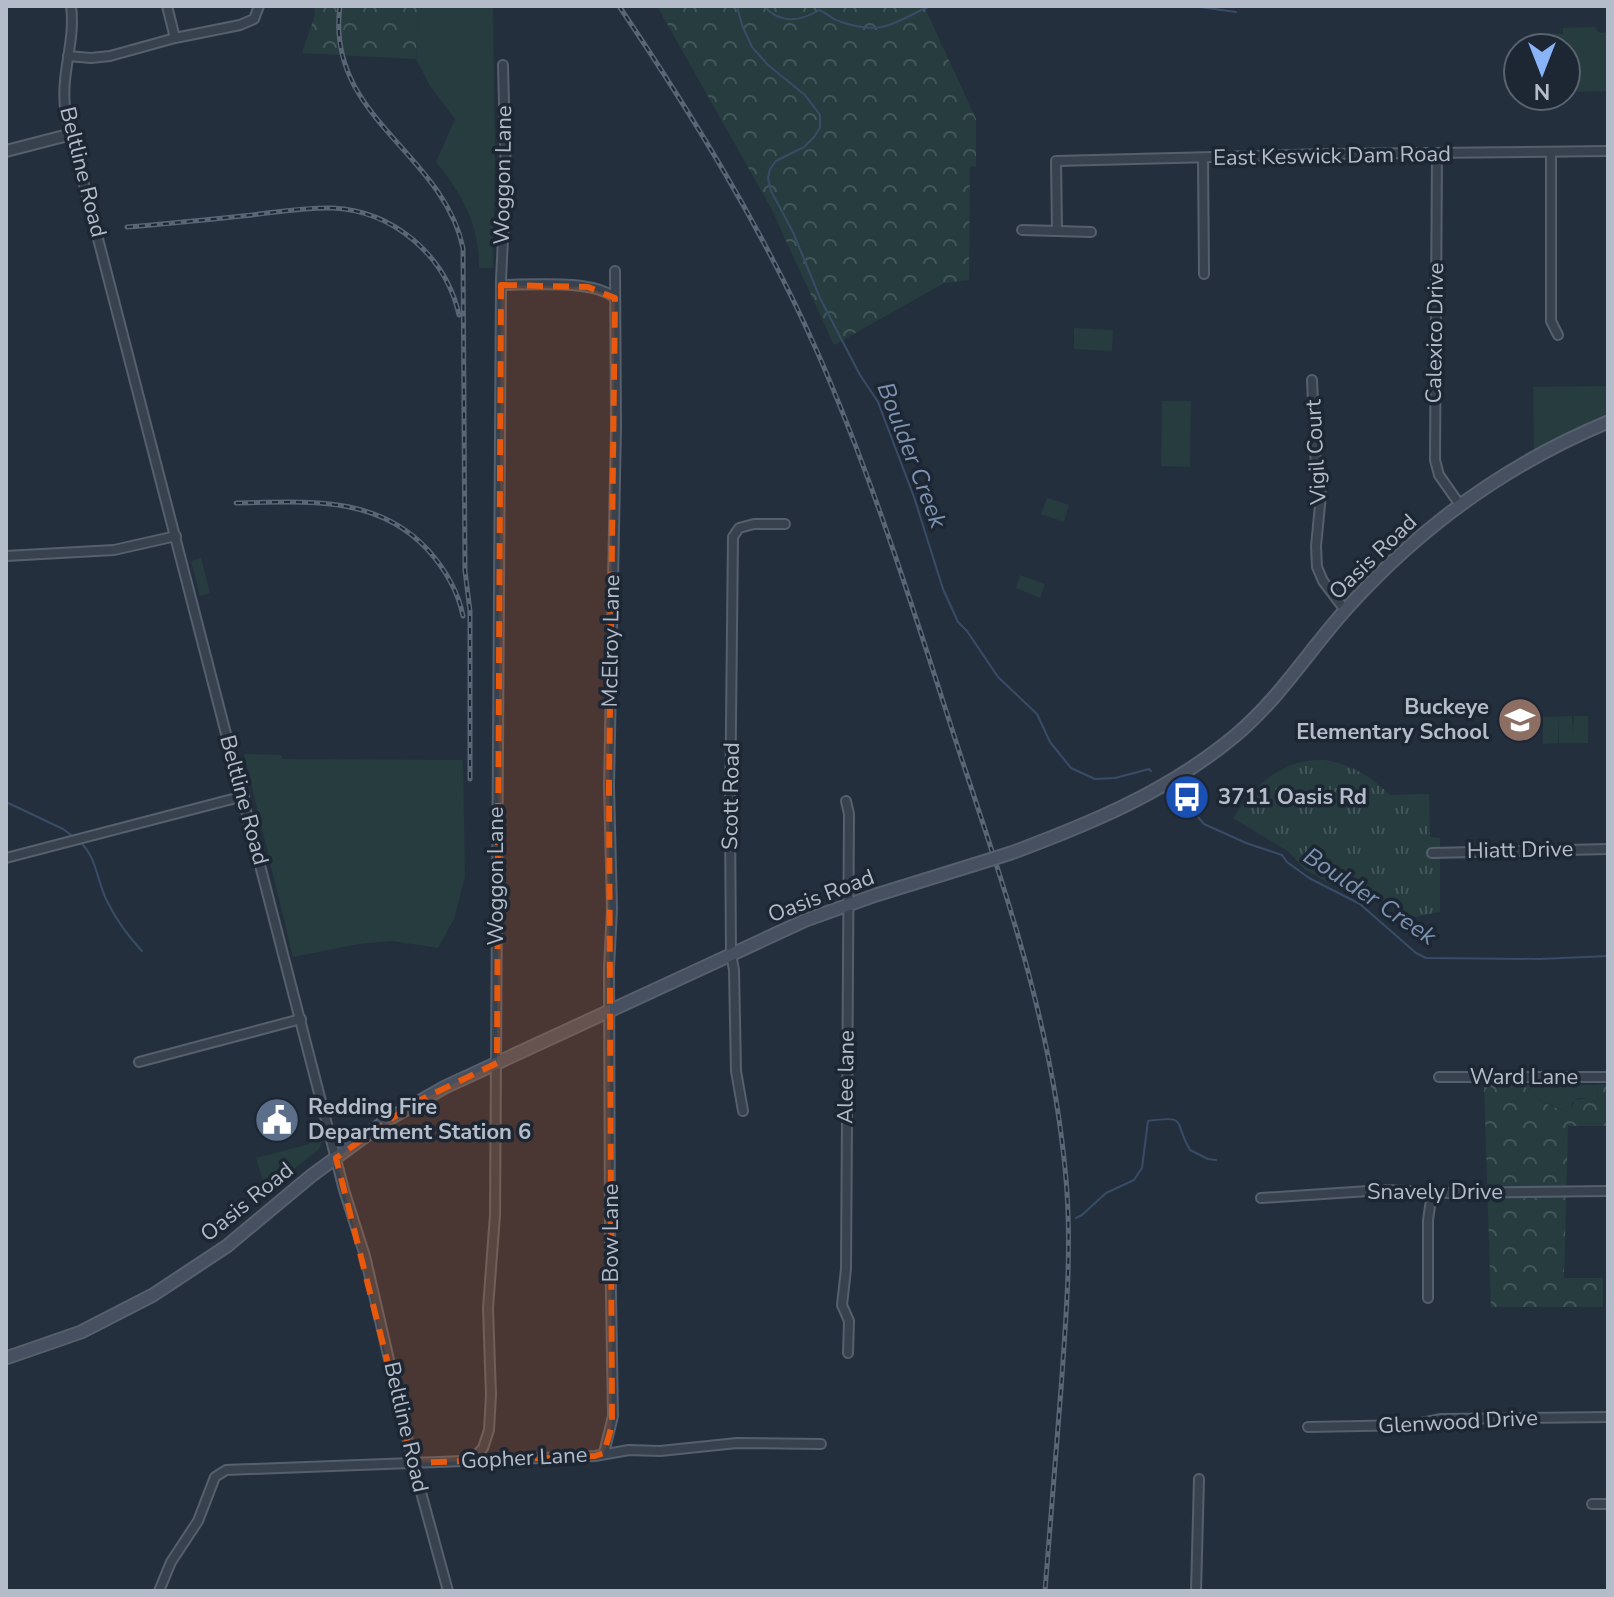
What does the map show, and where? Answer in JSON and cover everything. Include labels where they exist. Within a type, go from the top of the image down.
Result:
[{"type":"main road","name":"Oasis Road","points":[[6,1358],[81,1332],[153,1295],[227,1246],[336,1158],[414,1103],[731,954],[848,904],[1011,853],[1102,817],[1159,790],[1197,765],[1269,704],[1345,610],[1402,553],[1460,505],[1532,458],[1608,422]]},
{"type":"street","name":"Beltline Road","points":[[71,6],[72,27],[63,86],[64,104],[336,1158],[365,1256],[413,1463],[448,1591]]},
{"type":"street","points":[[167,6],[175,38]]},
{"type":"street","points":[[68,56],[97,58],[247,23],[256,16],[259,6]]},
{"type":"street","name":"Woggon Lane","points":[[471,1461],[483,1448],[489,1430],[491,1395],[488,1308],[495,1215],[501,285],[506,179],[503,65]]},
{"type":"street","points":[[6,151],[72,134]]},
{"type":"street","name":"East Keswick Dam Road","points":[[1057,230],[1056,161],[1608,151]]},
{"type":"street","points":[[1551,152],[1551,321],[1558,335]]},
{"type":"street","name":"Calexico Drive","points":[[1437,153],[1435,460],[1439,475],[1460,505]]},
{"type":"street","points":[[1203,159],[1204,274]]},
{"type":"street","points":[[1022,230],[1091,232]]},
{"type":"street","name":"McElroy Lane","points":[[611,1011],[609,786],[616,427],[615,271]]},
{"type":"street","points":[[501,285],[588,287],[608,291],[615,298]]},
{"type":"street","name":"Vigil Court","points":[[1312,380],[1316,470],[1321,495],[1317,567],[1323,581],[1345,610]]},
{"type":"street","name":"Scott Road","points":[[743,1111],[736,1071],[731,954],[733,537],[739,528],[754,524],[785,524]]},
{"type":"street","points":[[6,556],[114,550],[176,536]]},
{"type":"street","points":[[6,858],[244,796]]},
{"type":"street","name":"Alee lane","points":[[846,801],[849,814],[846,1269],[842,1305],[849,1321],[848,1353]]},
{"type":"street","name":"Hiatt Drive","points":[[1432,853],[1608,849]]},
{"type":"street","name":"Bow Lane","points":[[604,1453],[613,1416],[611,1011]]},
{"type":"street","points":[[139,1062],[301,1019]]},
{"type":"street","name":"Ward Lane","points":[[1439,1077],[1608,1077]]},
{"type":"street","name":"Snavely Drive","points":[[1261,1198],[1384,1190],[1432,1193],[1608,1191]]},
{"type":"street","points":[[1428,1298],[1428,1220],[1432,1193]]},
{"type":"street","name":"Glenwood Drive","points":[[1308,1427],[1412,1425],[1441,1419],[1608,1417]]},
{"type":"street","name":"Gopher Lane","points":[[159,1591],[171,1562],[198,1521],[215,1477],[226,1470],[471,1461],[717,1445],[821,1444]]},
{"type":"street","points":[[1196,1591],[1199,1479]]},
{"type":"street","points":[[1592,1504],[1608,1504]]},
{"type":"highlighted area","points":[[501,285],[588,287],[615,298],[616,321],[609,786],[612,1425],[604,1453],[595,1456],[413,1463],[336,1158],[414,1103],[497,1063]]},
{"type":"green space","points":[[314,6],[418,6],[416,59],[302,53],[315,15]]},
{"type":"green space","points":[[418,6],[493,6],[493,268],[479,268],[479,253],[468,211],[436,162],[455,119],[430,86],[416,59]]},
{"type":"green space","points":[[657,6],[924,6],[976,119],[976,166],[970,167],[969,280],[944,283],[834,345],[771,208]]},
{"type":"green space","points":[[1594,27],[1600,33],[1608,32],[1608,91],[1582,92],[1582,32],[1563,32],[1563,28]]},
{"type":"green space","points":[[1074,328],[1113,330],[1112,351],[1074,349]]},
{"type":"green space","points":[[1608,386],[1608,417],[1534,451],[1533,387]]},
{"type":"green space","points":[[1162,401],[1191,401],[1190,467],[1161,466]]},
{"type":"green space","points":[[1047,498],[1069,505],[1064,522],[1041,514]]},
{"type":"green space","points":[[201,558],[210,593],[200,596],[191,561]]},
{"type":"green space","points":[[1020,575],[1045,584],[1040,598],[1016,588]]},
{"type":"green space","points":[[1572,716],[1573,732],[1574,716],[1588,716],[1588,743],[1559,743],[1558,717],[1558,743],[1543,744],[1543,717]]},
{"type":"green space","points":[[244,754],[281,755],[283,759],[463,760],[465,877],[454,919],[438,948],[392,941],[293,957]]},
{"type":"green space","points":[[1324,760],[1360,772],[1390,795],[1429,794],[1430,837],[1440,838],[1440,912],[1409,918],[1348,879],[1341,890],[1304,869],[1289,852],[1233,818],[1250,795],[1271,776],[1295,764]]},
{"type":"green space","points":[[1608,1084],[1608,1126],[1568,1126],[1564,1278],[1603,1278],[1603,1307],[1491,1307],[1484,1085],[1524,1085],[1539,1099],[1570,1113],[1575,1100],[1597,1097],[1594,1085]]},
{"type":"green space","points":[[1524,1085],[1594,1085],[1598,1092],[1597,1098],[1578,1098],[1572,1103],[1569,1113],[1539,1099]]},
{"type":"green space","points":[[319,1130],[322,1143],[318,1150],[266,1191],[256,1158],[309,1144],[309,1134]]},
{"type":"waterway","name":"Boulder Creek","points":[[737,6],[752,47],[768,65],[805,95],[820,115],[820,128],[814,137],[804,147],[776,161],[770,169],[768,178],[771,191],[793,232],[820,298],[860,375],[878,402],[914,497],[943,589],[958,622],[998,677],[1037,714],[1050,742],[1071,768],[1095,779],[1151,771]]},
{"type":"waterway","points":[[764,6],[783,18],[797,19],[819,10],[838,21],[868,28],[888,26],[930,6]]},
{"type":"waterway","points":[[1193,6],[1236,12]]},
{"type":"waterway","points":[[6,802],[63,829],[75,838]]},
{"type":"waterway","name":"Boulder Creek","points":[[1178,804],[1204,824],[1282,855],[1309,878],[1360,904],[1416,953],[1426,958],[1608,956]]},
{"type":"waterway","points":[[80,842],[93,861],[113,913],[142,951]]},
{"type":"waterway","points":[[1076,1218],[1106,1193],[1134,1180],[1142,1168],[1148,1121],[1175,1120],[1190,1150],[1216,1160]]},
{"type":"railway","points":[[340,6],[340,44],[350,77],[367,106],[433,185],[451,215],[463,248],[470,779]]},
{"type":"railway","points":[[619,6],[725,173],[773,260],[816,349],[857,449],[893,550],[1026,963],[1051,1069],[1068,1205],[1066,1310],[1045,1591]]},
{"type":"railway","points":[[127,227],[310,208],[355,211],[377,218],[414,240],[442,274],[459,315]]},
{"type":"railway","points":[[236,503],[338,505],[386,519],[408,532],[434,557],[454,589],[463,616]]},
{"type":"place","name":"Buckeye Elementary School","points":[[1520,720]]},
{"type":"place","name":"3711 Oasis Rd","points":[[1187,797]]},
{"type":"place","name":"Redding Fire Department Station 6","points":[[277,1120]]}]
